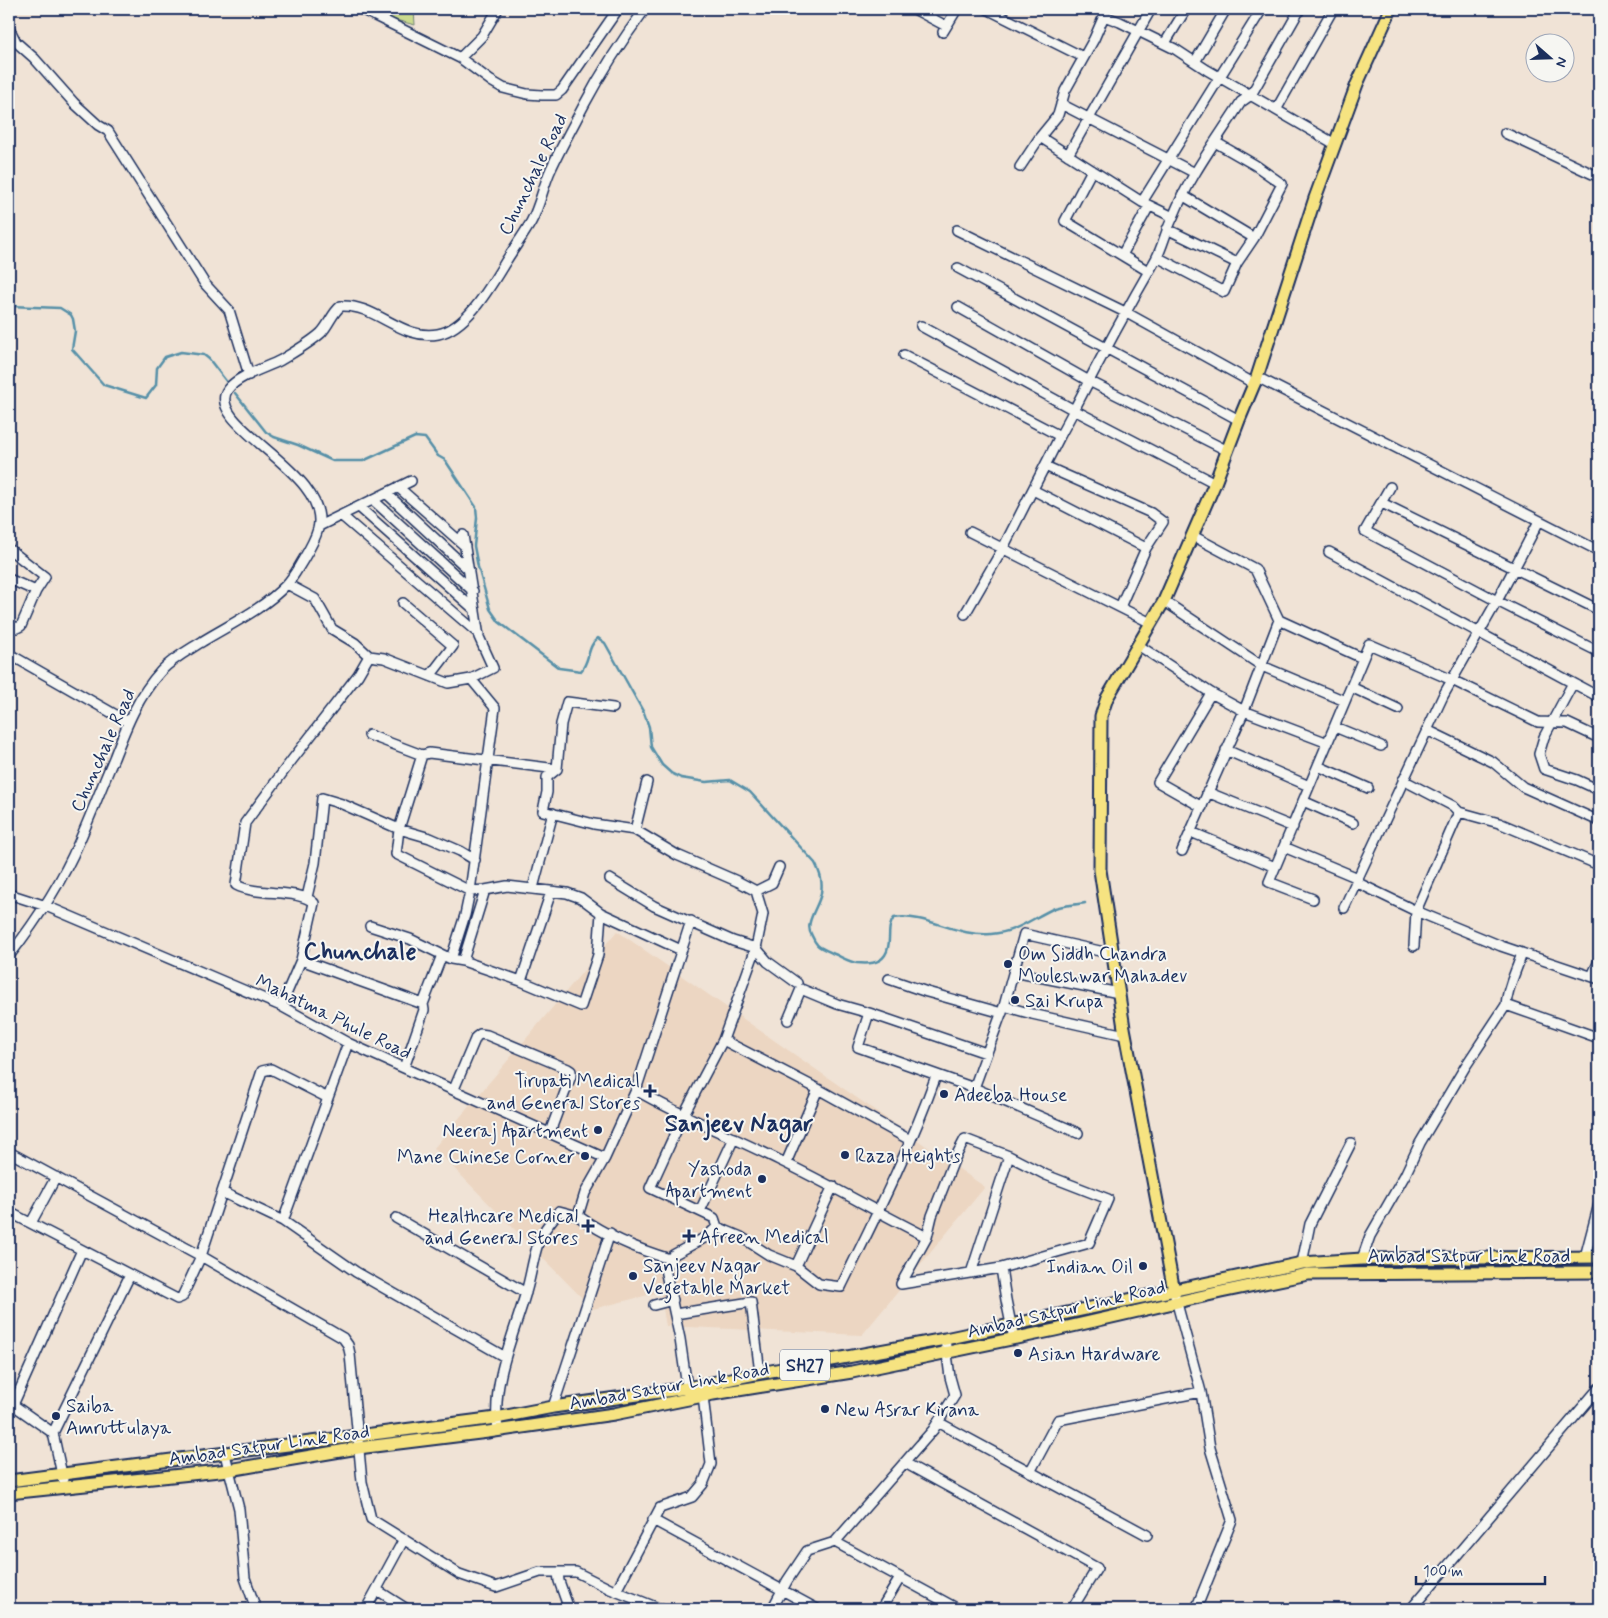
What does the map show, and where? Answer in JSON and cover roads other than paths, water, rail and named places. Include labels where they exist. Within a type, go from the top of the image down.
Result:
[{"type":"main road","points":[[1175,1296],[1125,1035],[1100,870],[1101,716],[1108,698],[1164,601],[1216,484],[1239,420],[1256,381],[1315,198],[1357,84],[1391,9]]},
{"type":"main road","name":"Ambad Satpur Link Road","points":[[9,1481],[496,1418],[553,1407],[688,1393],[703,1396],[852,1372],[1014,1339],[1302,1263],[1362,1259],[1599,1257]]},
{"type":"main road","name":"Ambad Satpur Link Road","points":[[9,1493],[229,1470],[358,1448],[614,1414],[760,1373],[1175,1296],[1308,1274],[1599,1272]]},
{"type":"street","points":[[360,9],[460,58],[503,88],[527,94],[556,95],[562,90],[618,9]]},
{"type":"street","points":[[460,58],[482,36],[498,9]]},
{"type":"street","name":"Chunchale Road","points":[[9,956],[46,906],[61,880],[80,842],[128,722],[147,689],[171,661],[248,614],[287,584],[310,549],[319,526],[319,515],[316,506],[306,487],[230,416],[226,408],[227,391],[235,382],[281,360],[316,336],[327,326],[341,306],[354,307],[409,332],[425,335],[444,332],[462,320],[486,293],[531,222],[551,169],[585,103],[610,60],[645,9]]},
{"type":"street","points":[[914,9],[944,29],[956,9]]},
{"type":"street","points":[[987,9],[1083,57]]},
{"type":"street","points":[[1068,155],[1150,9]]},
{"type":"street","points":[[1165,43],[1186,9]]},
{"type":"street","points":[[1195,62],[1226,9]]},
{"type":"street","points":[[1122,255],[1169,158],[1262,9]]},
{"type":"street","points":[[965,614],[1002,550],[1125,312],[1157,257],[1167,228],[1182,195],[1241,102],[1251,95],[1300,9]]},
{"type":"street","points":[[1276,110],[1333,9]]},
{"type":"street","points":[[1020,167],[1040,137],[1058,115],[1065,91],[1094,39],[1106,12],[1165,43],[1219,77],[1335,144]]},
{"type":"street","points":[[9,28],[16,42],[34,58],[74,103],[98,125],[108,131],[205,284],[229,310],[249,375]]},
{"type":"street","points":[[1061,104],[1195,173]]},
{"type":"street","points":[[1505,132],[1599,177]]},
{"type":"street","points":[[1040,137],[1146,204],[1173,217]]},
{"type":"street","points":[[1157,257],[1224,292],[1237,263],[1254,238],[1282,184],[1255,165],[1215,142]]},
{"type":"street","points":[[1092,170],[1065,221],[1148,271]]},
{"type":"street","points":[[1182,195],[1254,238]]},
{"type":"street","points":[[1167,228],[1237,263]]},
{"type":"street","points":[[957,230],[1125,312],[1256,381],[1599,551]]},
{"type":"street","points":[[958,268],[1239,420]]},
{"type":"street","points":[[958,307],[1089,381],[1228,451]]},
{"type":"street","points":[[921,326],[1074,410],[1216,484]]},
{"type":"street","points":[[904,355],[1060,436]]},
{"type":"street","points":[[1045,466],[1151,513],[1162,522],[1146,548],[1120,608]]},
{"type":"street","points":[[319,526],[411,481]]},
{"type":"street","points":[[398,487],[465,546]]},
{"type":"street","points":[[1390,487],[1365,530],[1599,652]]},
{"type":"street","points":[[1033,490],[1146,548]]},
{"type":"street","points":[[386,493],[470,571]]},
{"type":"street","points":[[373,500],[472,591]]},
{"type":"street","points":[[1382,503],[1599,610]]},
{"type":"street","points":[[359,507],[475,610]]},
{"type":"street","points":[[342,516],[478,634]]},
{"type":"street","points":[[1344,908],[1452,680],[1498,601],[1539,521]]},
{"type":"street","points":[[970,532],[1002,550],[1151,622]]},
{"type":"street","points":[[287,584],[315,600],[332,629],[355,642],[369,656],[384,658],[448,682],[472,679],[493,668],[478,634],[470,571],[463,535]]},
{"type":"street","points":[[1193,536],[1255,569],[1279,620],[1362,658]]},
{"type":"street","points":[[9,549],[45,577],[36,591],[21,626],[17,628],[9,624]]},
{"type":"street","points":[[1329,552],[1599,697]]},
{"type":"street","points":[[9,579],[36,591]]},
{"type":"street","points":[[1164,601],[1262,666],[1345,701]]},
{"type":"street","points":[[403,603],[453,646],[430,676]]},
{"type":"street","points":[[1182,851],[1244,711],[1279,620]]},
{"type":"street","points":[[1313,899],[1269,882],[1369,644],[1452,680],[1538,722],[1567,722],[1599,738]]},
{"type":"street","points":[[1138,645],[1210,693],[1244,711],[1328,743]]},
{"type":"street","points":[[9,654],[128,722]]},
{"type":"street","points":[[281,1006],[301,960],[314,903],[307,897],[259,892],[243,889],[236,885],[245,823],[358,675],[369,656]]},
{"type":"street","points":[[404,1068],[424,1010],[423,1004],[465,915],[470,891],[495,708],[472,679]]},
{"type":"street","points":[[1573,683],[1544,737],[1539,754],[1544,769],[1599,790]]},
{"type":"street","points":[[1351,687],[1398,709]]},
{"type":"street","points":[[1202,807],[1158,782],[1210,693]]},
{"type":"street","points":[[613,708],[567,702],[562,724],[557,769],[547,777],[547,792],[543,811],[594,824],[635,830],[677,855],[739,882],[756,892],[763,914],[756,948],[722,1040],[683,1116],[650,1188],[714,1218],[717,1227],[741,1237],[769,1255],[796,1266],[819,1284],[841,1287],[878,1212],[925,1107],[936,1076]]},
{"type":"street","points":[[1335,726],[1381,746]]},
{"type":"street","points":[[1427,730],[1493,762],[1523,786],[1599,821]]},
{"type":"street","points":[[369,735],[422,755],[429,754],[488,760],[557,769]]},
{"type":"street","points":[[1226,750],[1309,786]]},
{"type":"street","points":[[422,755],[399,829],[396,854],[470,891],[507,886],[567,893],[581,898],[601,913],[681,950]]},
{"type":"street","points":[[1318,766],[1368,788]]},
{"type":"street","points":[[1403,780],[1453,806],[1459,812],[1499,823],[1599,865]]},
{"type":"street","points":[[635,830],[647,782]]},
{"type":"street","points":[[1207,792],[1293,827]]},
{"type":"street","points":[[307,897],[315,863],[322,798],[342,804],[399,829],[430,838],[475,860]]},
{"type":"street","points":[[1303,801],[1353,823]]},
{"type":"street","points":[[1414,946],[1416,911],[1459,812]]},
{"type":"street","points":[[534,888],[553,813]]},
{"type":"street","points":[[1191,832],[1275,867]]},
{"type":"street","points":[[1284,847],[1357,880],[1416,911],[1501,946],[1596,978],[1599,961]]},
{"type":"street","points":[[756,892],[772,884],[778,867]]},
{"type":"street","points":[[610,879],[654,906],[691,921],[705,930],[734,942],[756,948],[768,962],[797,983]]},
{"type":"street","points":[[463,961],[485,890]]},
{"type":"street","points":[[521,981],[551,892]]},
{"type":"street","name":"Mahatma Phule Road","points":[[9,894],[46,906],[281,1006],[348,1043],[606,1158]]},
{"type":"street","points":[[370,926],[410,939],[446,957],[521,981],[581,1006],[598,955],[601,913]]},
{"type":"street","points":[[578,1216],[584,1193],[606,1158],[636,1090],[691,921]]},
{"type":"street","points":[[974,1088],[1003,1009],[1024,934],[1113,954]]},
{"type":"street","points":[[1362,1259],[1370,1236],[1405,1175],[1420,1143],[1506,1005],[1507,994],[1522,953]]},
{"type":"street","points":[[301,960],[423,1004]]},
{"type":"street","points":[[1014,972],[1118,992]]},
{"type":"street","points":[[889,979],[927,992],[1125,1035]]},
{"type":"street","points":[[788,1020],[801,989],[837,1004],[986,1054]]},
{"type":"street","points":[[1506,1005],[1599,1038]]},
{"type":"street","points":[[870,1014],[858,1047],[974,1088],[1078,1133]]},
{"type":"street","points":[[454,1090],[476,1037],[482,1033],[568,1069],[571,1071],[571,1076],[550,1132]]},
{"type":"street","points":[[722,1040],[818,1089],[910,1140]]},
{"type":"street","points":[[283,1221],[348,1043]]},
{"type":"street","points":[[9,1212],[179,1299],[201,1256],[262,1071],[270,1069],[328,1098]]},
{"type":"street","points":[[786,1163],[818,1089]]},
{"type":"street","points":[[636,1090],[683,1116],[734,1138],[833,1186],[927,1237]]},
{"type":"street","points":[[700,1212],[734,1138]]},
{"type":"street","points":[[965,1139],[1009,1156],[1046,1175],[1108,1198],[1089,1243],[1001,1268],[901,1284],[927,1237],[932,1216],[954,1160],[965,1139]]},
{"type":"street","points":[[1302,1263],[1310,1224],[1351,1143]]},
{"type":"street","points":[[9,1152],[201,1256],[343,1338],[350,1354],[362,1482],[371,1519],[459,1574],[496,1587],[540,1572],[576,1572],[616,1591],[662,1609]]},
{"type":"street","points":[[971,1273],[1009,1156]]},
{"type":"street","points":[[31,1223],[56,1177]]},
{"type":"street","points":[[796,1266],[833,1186]]},
{"type":"street","points":[[222,1192],[283,1221],[356,1272],[505,1357]]},
{"type":"street","points":[[1585,1258],[1599,1204]]},
{"type":"street","points":[[498,1430],[496,1393],[505,1357],[526,1293],[540,1237],[559,1211],[578,1216],[595,1228],[644,1251],[670,1259]]},
{"type":"street","points":[[396,1218],[526,1293]]},
{"type":"street","points":[[688,1393],[673,1300],[665,1269],[673,1255],[706,1237],[717,1227]]},
{"type":"street","points":[[553,1407],[610,1234]]},
{"type":"street","points":[[54,1432],[11,1403],[82,1250]]},
{"type":"street","points":[[1001,1268],[1014,1339]]},
{"type":"street","points":[[65,1487],[54,1432],[130,1275]]},
{"type":"street","points":[[1175,1296],[1201,1392],[1210,1448],[1232,1520],[1196,1609]]},
{"type":"street","points":[[654,1305],[673,1300]]},
{"type":"street","points":[[675,1314],[751,1302],[760,1373]]},
{"type":"street","points":[[772,1609],[807,1551],[835,1542],[905,1463],[938,1422],[955,1395],[950,1377],[945,1339]]},
{"type":"street","points":[[1411,1609],[1599,1388]]},
{"type":"street","points":[[1030,1472],[1058,1420],[1201,1392]]},
{"type":"street","points":[[616,1591],[660,1508],[692,1497],[703,1484],[711,1464],[703,1396]]},
{"type":"street","points":[[938,1422],[1146,1535]]},
{"type":"street","points":[[225,1454],[239,1509],[245,1578],[256,1609]]},
{"type":"street","points":[[905,1463],[1096,1568],[1072,1609]]},
{"type":"street","points":[[654,1520],[817,1609]]},
{"type":"street","points":[[366,1609],[404,1539]]},
{"type":"street","points":[[835,1542],[958,1609]]},
{"type":"street","points":[[558,1572],[559,1581],[570,1609]]},
{"type":"street","points":[[881,1609],[900,1578]]},
{"type":"street","points":[[378,1590],[407,1609]]},
{"type":"waterway","points":[[9,306],[60,308],[71,315],[75,331],[72,349],[104,385],[146,398],[156,385],[157,368],[165,357],[181,352],[204,355],[226,381]]},
{"type":"waterway","points":[[235,393],[266,432],[333,461],[363,461],[415,437],[425,438],[438,456],[445,460],[476,507],[477,518],[474,546],[478,567],[490,609],[499,622],[559,668],[581,671],[594,641],[598,638],[605,643],[644,713],[649,727],[651,747],[662,765],[671,773],[681,778],[706,782],[730,780],[750,792],[815,863],[821,877],[822,889],[809,926],[814,941],[821,948],[854,962],[873,963],[883,958],[887,951],[890,926],[894,918],[906,917],[966,932],[991,934],[1017,928],[1055,908],[1085,903]]},
{"type":"place","name":"Om Siddh Chandra Mouleshwar Mahadev","points":[[1008,964]]},
{"type":"place","name":"Sai Krupa","points":[[1015,1000]]},
{"type":"place","name":"Tirupati Medical and General Stores","points":[[650,1091]]},
{"type":"place","name":"Adeeba House","points":[[944,1094]]},
{"type":"place","name":"Neeraj Apartment","points":[[598,1130]]},
{"type":"place","name":"Raza Heights","points":[[845,1155]]},
{"type":"place","name":"Mane Chinese Corner","points":[[585,1156]]},
{"type":"place","name":"Yashoda Apartment","points":[[762,1179]]},
{"type":"place","name":"Healthcare Medical and General Stores","points":[[588,1226]]},
{"type":"place","name":"Afreen Medical","points":[[689,1236]]},
{"type":"place","name":"Indian Oil","points":[[1143,1266]]},
{"type":"place","name":"Sanjeev Nagar Vegetable Market","points":[[633,1276]]},
{"type":"place","name":"Asian Hardware","points":[[1018,1353]]},
{"type":"place","name":"New Asrar Kirana","points":[[825,1409]]},
{"type":"place","name":"Saiba Amruttulaya","points":[[56,1416]]},
{"type":"district","name":"Chunchale","points":[[360,951]]},
{"type":"district","name":"Sanjeev Nagar","points":[[739,1123]]}]
